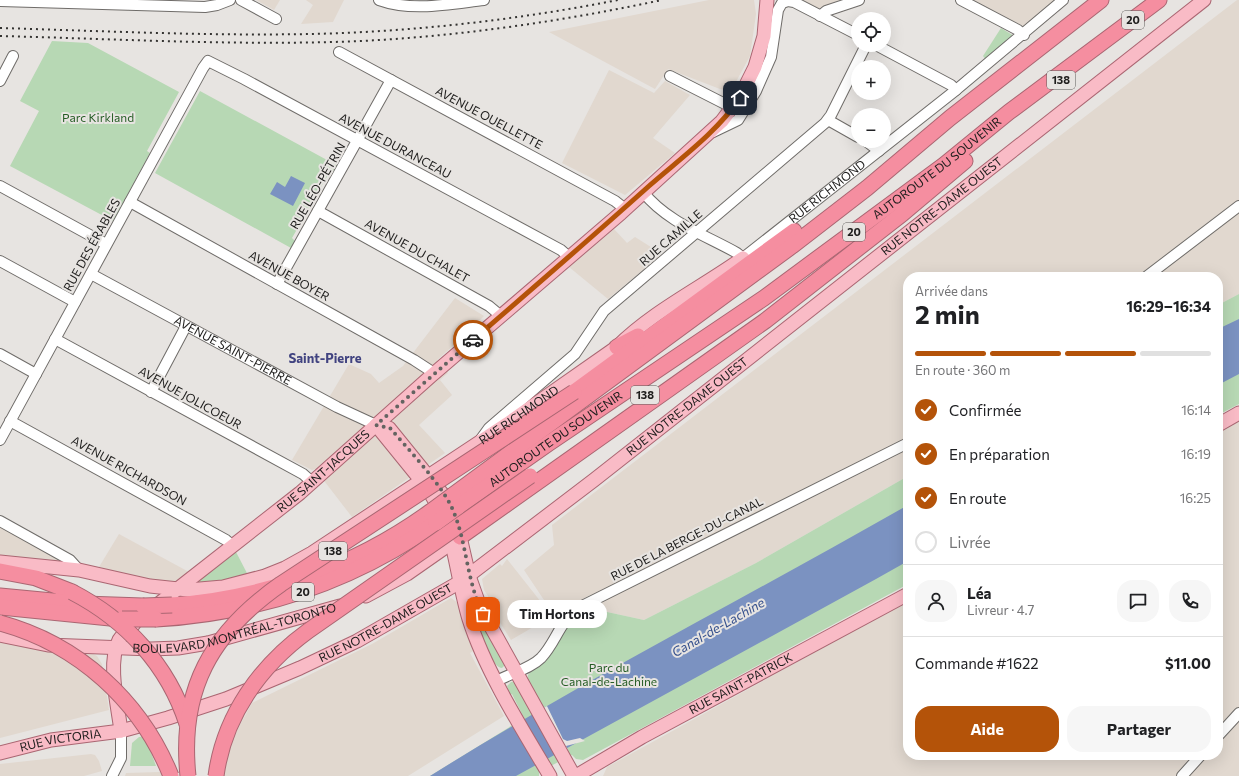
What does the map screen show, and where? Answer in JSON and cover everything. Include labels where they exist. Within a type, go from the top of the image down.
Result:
[{"type":"highway","name":"AUTOROUTE DU SOUVENIR","points":[[0,607],[122,619],[156,619],[221,613],[271,602],[302,592],[368,565],[402,546],[433,518],[792,246],[867,188],[950,118],[1101,0]]},
{"type":"highway","name":"AUTOROUTE DU SOUVENIR","points":[[456,501],[549,443],[764,298],[944,165],[1009,112],[1159,0]]},
{"type":"highway","name":"138","points":[[216,776],[225,740],[239,707],[257,680],[279,654],[308,631],[711,348],[844,257],[902,214],[1010,125],[1107,40]]},
{"type":"highway","name":"138","points":[[188,776],[186,732],[196,686],[216,646],[246,611],[281,584],[574,392],[950,118]]},
{"type":"highway","points":[[456,539],[765,321],[844,257]]},
{"type":"highway","points":[[616,347],[697,301]]},
{"type":"highway","name":"AUTOROUTE DU SOUVENIR","points":[[0,596],[84,604],[143,606],[172,605],[232,598],[293,582],[367,551],[399,533],[433,518]]},
{"type":"highway","points":[[0,571],[36,578],[72,592],[110,615],[139,642],[161,669],[177,698],[188,727],[197,776]]},
{"type":"highway","points":[[0,623],[22,630],[49,642],[72,655],[103,679],[126,702],[142,723],[158,749],[171,776]]},
{"type":"main road","name":"RUE SAINT-JACQUES","points":[[116,648],[120,638],[126,632],[177,589],[312,482],[625,209],[709,133],[733,108],[746,88],[758,58],[764,36],[767,0]]},
{"type":"main road","name":"RUE NOTRE-DAME OUEST","points":[[121,731],[204,707],[294,671],[378,630],[465,579],[588,485],[1204,0]]},
{"type":"main road","name":"RUE RICHMOND","points":[[424,477],[480,441],[616,347],[630,334],[656,315],[717,277],[743,258]]},
{"type":"main road","points":[[1223,422],[1239,413]]},
{"type":"main road","name":"AVENUE SAINT-PIERRE","points":[[376,425],[424,477],[444,494],[452,508],[456,539],[474,631],[497,681],[548,774]]},
{"type":"main road","points":[[0,562],[79,570],[150,586],[177,589],[201,590],[234,585],[285,568],[312,553],[424,477]]},
{"type":"main road","name":"BOULEVARD MONTRÉAL-TORONTO","points":[[0,635],[44,645],[158,649],[198,645],[328,609],[383,588],[407,574],[456,539]]},
{"type":"main road","name":"AVENUE SAINT-PIERRE","points":[[465,579],[483,614],[575,776]]},
{"type":"main road","name":"RUE SAINT-PATRICK","points":[[575,776],[596,770],[645,735],[903,597]]},
{"type":"main road","points":[[116,648],[114,674],[121,731]]},
{"type":"main road","name":"RUE VICTORIA","points":[[0,753],[51,740],[121,731]]},
{"type":"main road","points":[[566,761],[596,770]]},
{"type":"street","points":[[0,1],[201,3],[214,6],[230,0]]},
{"type":"street","points":[[241,0],[276,19]]},
{"type":"street","points":[[379,0],[396,4],[420,6],[484,0]]},
{"type":"street","points":[[851,32],[820,16],[826,11],[859,0]]},
{"type":"street","points":[[961,0],[1018,30],[1024,35],[1063,0]]},
{"type":"street","name":"RUE SAINT-JACQUES","points":[[709,133],[736,122],[752,99],[771,57],[779,7],[785,1],[797,4],[820,16]]},
{"type":"street","name":"RUE RICHMOND","points":[[743,258],[1024,35]]},
{"type":"street","name":"AVENUE OUELLETTE","points":[[339,52],[615,201],[625,209]]},
{"type":"street","name":"RUE CAMILLE","points":[[480,441],[489,428],[575,354],[602,313],[828,120],[862,52]]},
{"type":"street","points":[[889,52],[951,85],[956,90]]},
{"type":"street","points":[[0,80],[13,56]]},
{"type":"street","name":"AVENUE DURANCEAU","points":[[207,62],[214,63],[561,250],[569,257]]},
{"type":"street","name":"RUE DES ÉRABLES","points":[[0,440],[207,62]]},
{"type":"street","points":[[670,76],[733,108]]},
{"type":"street","name":"RUE LÉO-PÉTRIN","points":[[277,284],[391,80]]},
{"type":"street","points":[[828,120],[851,133]]},
{"type":"street","points":[[0,186],[106,244]]},
{"type":"street","points":[[643,192],[662,212],[737,253],[743,258]]},
{"type":"street","name":"AVENUE BOYER","points":[[130,202],[423,366],[434,374]]},
{"type":"street","points":[[1153,272],[1239,206]]},
{"type":"street","name":"AVENUE DU CHALET","points":[[318,211],[489,306],[501,316]]},
{"type":"street","points":[[0,261],[75,302]]},
{"type":"street","name":"AVENUE SAINT-PIERRE","points":[[90,274],[352,415],[376,425]]},
{"type":"street","points":[[151,392],[186,326]]},
{"type":"street","name":"AVENUE JOLICOEUR","points":[[55,339],[303,474],[312,482]]},
{"type":"street","points":[[0,354],[36,374]]},
{"type":"street","name":"AVENUE RICHARDSON","points":[[10,421],[226,540],[233,546]]},
{"type":"street","name":"RUE DE LA BERGE-DU-CANAL","points":[[497,681],[535,663],[540,659],[564,620],[580,607],[903,446]]},
{"type":"street","points":[[0,521],[70,560],[79,570]]},
{"type":"street","points":[[1223,731],[1239,713]]},
{"type":"street","points":[[112,776],[120,758],[121,731]]},
{"type":"street","points":[[1182,776],[1196,760]]},
{"type":"shaded area","points":[[256,0],[280,0],[274,10]]},
{"type":"shaded area","points":[[306,0],[344,0],[333,22],[301,24],[313,5]]},
{"type":"shaded area","points":[[709,0],[754,0],[756,14],[750,56],[731,91],[720,89],[668,69],[655,89],[549,32]]},
{"type":"shaded area","points":[[799,0],[844,0],[817,9]]},
{"type":"shaded area","points":[[972,0],[1056,0],[1025,27]]},
{"type":"shaded area","points":[[1237,0],[1239,0],[1239,294],[1223,302],[1223,272],[903,272],[903,479],[756,563],[644,620],[598,610],[590,595],[554,615],[524,570],[554,545],[552,525]]},
{"type":"shaded area","points":[[609,70],[654,93],[665,81],[690,95],[653,138],[675,153],[625,195],[562,163]]},
{"type":"shaded area","points":[[614,229],[627,243],[635,237],[662,254],[608,299],[569,267]]},
{"type":"shaded area","points":[[455,298],[484,316],[437,360],[448,373],[440,380],[452,395],[419,425],[445,453],[352,517],[315,469],[312,470],[292,460],[349,364],[371,374],[379,383],[403,366]]},
{"type":"shaded area","points":[[1239,421],[1239,776],[603,776],[607,767],[903,604],[903,760],[1223,760],[1223,429]]},
{"type":"shaded area","points":[[0,526],[66,563],[0,556]]},
{"type":"shaded area","points":[[119,534],[189,572],[177,581],[165,583],[99,567]]},
{"type":"shaded area","points":[[507,559],[552,616],[511,640],[491,608],[488,596],[484,590],[482,579],[500,564],[502,566]]},
{"type":"shaded area","points":[[451,598],[458,603],[475,650],[470,653],[504,716],[408,776],[222,776],[230,743],[252,703],[372,644]]},
{"type":"shaded area","points":[[0,641],[33,649],[65,653],[93,654],[97,656],[102,664],[109,710],[0,738]]},
{"type":"shaded area","points":[[91,754],[95,755],[99,761],[102,771],[84,776],[0,776],[0,764]]},
{"type":"shaded area","points":[[160,772],[162,776],[125,776],[126,773]]},
{"type":"green space","points":[[1001,28],[1014,36],[986,60],[983,56]]},
{"type":"green space","name":"Parc Kirkland","points":[[52,41],[88,43],[179,92],[147,151],[150,153],[113,221],[10,166],[39,111],[20,101]]},
{"type":"green space","points":[[200,91],[338,166],[333,175],[329,173],[292,238],[295,241],[291,248],[155,173]]},
{"type":"green space","points":[[1239,294],[1239,404],[1223,412],[1223,302]]},
{"type":"green space","name":"Parc du Canal-de-Lachine","points":[[903,479],[903,587],[583,760],[576,759],[572,755],[539,772],[539,776],[430,776],[524,718],[512,694],[510,695],[507,686],[511,682],[527,680],[528,675],[578,613],[589,614],[598,610],[644,620],[756,563]]},
{"type":"green space","points":[[236,552],[249,577],[195,584]]},
{"type":"green space","points":[[472,601],[484,629],[504,659],[505,665],[502,668],[492,659],[482,638],[474,616]]},
{"type":"green space","points":[[145,736],[156,766],[130,766],[132,743],[139,737]]},
{"type":"water","points":[[291,176],[305,183],[293,206],[270,194],[277,182],[285,187]]},
{"type":"water","points":[[1239,319],[1239,374],[1223,382],[1223,327]]},
{"type":"water","name":"Canal-de-Lachine","points":[[903,508],[903,564],[516,776],[430,776],[607,672]]},
{"type":"pier","points":[[547,706],[563,739],[567,741],[580,738],[585,741],[566,746],[568,750],[558,756],[534,713]]},
{"type":"railway","points":[[0,28],[154,33],[348,33],[464,24],[618,0]]},
{"type":"railway","points":[[0,36],[271,43],[399,39],[550,21],[662,0]]},
{"type":"way so far","points":[[473,340],[376,425],[390,428],[437,485],[449,502],[458,524],[469,576],[483,614]]},
{"type":"place","name":"Tim Hortons","points":[[483,614]]},
{"type":"district","name":"Saint-Pierre","points":[[325,358]]},
{"type":"route","points":[[473,340],[621,213],[649,186],[702,140],[726,117],[740,98]]}]
